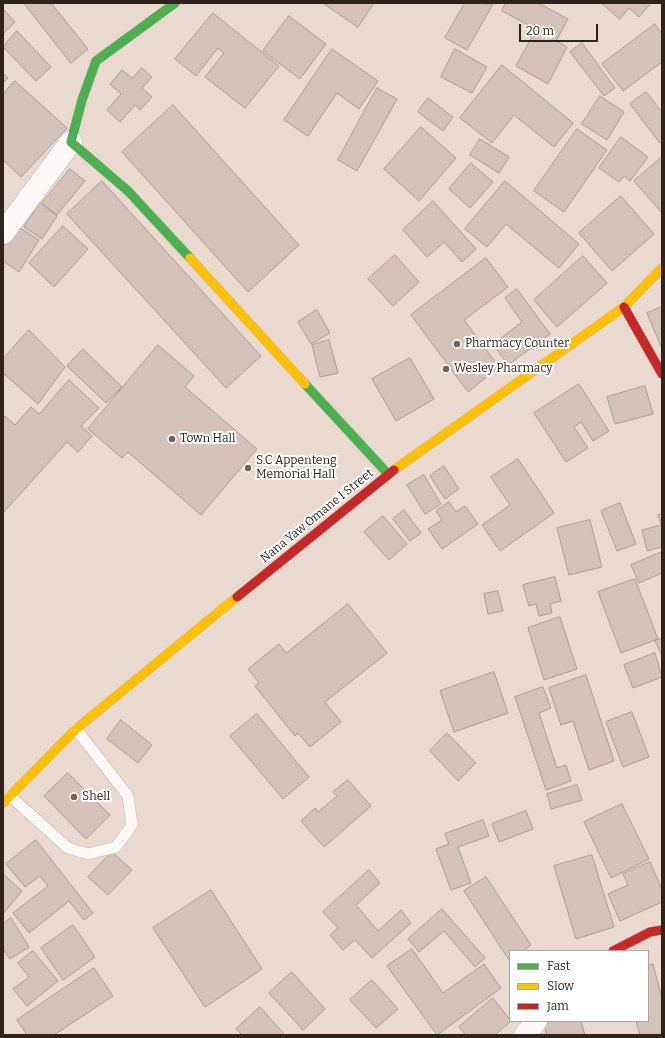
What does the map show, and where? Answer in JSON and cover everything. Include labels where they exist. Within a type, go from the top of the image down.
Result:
[{"type":"main road","points":[[175,3],[96,61],[82,100],[70,142],[128,191],[388,474]]},
{"type":"main road","name":"Nana Yaw Omane I Street","points":[[6,800],[76,729],[388,474],[624,306],[662,268]]},
{"type":"main road","points":[[624,306],[662,374]]},
{"type":"main road","points":[[614,950],[650,932],[662,930]]},
{"type":"street","points":[[3,233],[70,142]]},
{"type":"street","points":[[525,1035],[535,1022]]},
{"type":"lane","points":[[6,800],[68,848],[88,854],[116,847],[132,825],[128,796],[76,729]]},
{"type":"building","points":[[24,3],[51,3],[88,49],[71,63]]},
{"type":"building","points":[[323,3],[374,3],[358,27]]},
{"type":"building","points":[[465,3],[493,4],[467,50],[445,38]]},
{"type":"building","points":[[506,3],[538,3],[568,19],[556,41],[567,47],[548,84],[516,66],[536,29],[502,11]]},
{"type":"building","points":[[602,3],[651,3],[639,17],[629,8],[620,19]]},
{"type":"building","points":[[3,9],[15,22],[3,34]]},
{"type":"building","points":[[213,13],[279,66],[245,108],[205,77],[224,53],[218,48],[196,76],[175,59]]},
{"type":"building","points":[[289,16],[326,44],[300,79],[263,51]]},
{"type":"building","points":[[655,24],[662,34],[662,62],[623,91],[602,64]]},
{"type":"building","points":[[17,31],[51,67],[36,81],[3,47]]},
{"type":"building","points":[[582,43],[615,88],[604,96],[570,52]]},
{"type":"building","points":[[332,49],[378,81],[359,109],[337,93],[308,136],[284,120]]},
{"type":"building","points":[[455,49],[487,67],[472,93],[441,77]]},
{"type":"building","points":[[502,65],[573,123],[554,147],[514,115],[492,143],[460,118]]},
{"type":"building","points":[[142,68],[152,77],[142,88],[152,97],[140,110],[135,105],[120,122],[107,110],[121,94],[110,84],[122,70],[132,78]]},
{"type":"building","points":[[3,73],[8,78],[3,83]]},
{"type":"building","points":[[15,81],[67,128],[21,177],[3,160],[3,94]]},
{"type":"building","points":[[377,88],[397,99],[357,171],[338,160]]},
{"type":"building","points":[[646,92],[662,112],[662,142],[660,143],[630,104]]},
{"type":"building","points":[[600,96],[624,112],[607,140],[582,124]]},
{"type":"building","points":[[428,98],[453,117],[443,131],[418,112]]},
{"type":"building","points":[[173,105],[299,245],[248,292],[122,152]]},
{"type":"building","points":[[421,127],[456,158],[419,201],[384,169]]},
{"type":"building","points":[[577,129],[607,150],[564,212],[534,191]]},
{"type":"building","points":[[621,137],[648,157],[630,181],[624,176],[619,182],[599,168]]},
{"type":"building","points":[[480,139],[509,157],[499,173],[470,155]]},
{"type":"building","points":[[662,157],[662,213],[634,181]]},
{"type":"building","points":[[471,163],[493,182],[470,208],[449,189]]},
{"type":"building","points":[[70,169],[85,181],[57,215],[42,203]]},
{"type":"building","points":[[102,181],[261,356],[226,388],[67,214]]},
{"type":"building","points":[[505,181],[579,244],[559,268],[506,224],[487,247],[465,229]]},
{"type":"building","points":[[621,196],[654,234],[612,271],[579,233]]},
{"type":"building","points":[[433,201],[476,249],[462,262],[444,242],[427,257],[403,230]]},
{"type":"building","points":[[40,203],[57,216],[42,239],[24,227]]},
{"type":"building","points":[[17,226],[39,240],[19,272],[3,261],[3,248]]},
{"type":"building","points":[[63,226],[88,249],[54,287],[29,263]]},
{"type":"building","points":[[395,255],[419,282],[393,306],[368,279]]},
{"type":"building","points":[[583,256],[607,283],[557,327],[534,300]]},
{"type":"building","name":"Pharmacy Counter","points":[[486,258],[508,287],[464,320],[499,367],[468,392],[411,315]]},
{"type":"building","points":[[517,289],[550,334],[508,365],[493,344],[522,322],[505,298]]},
{"type":"building","points":[[662,307],[662,349],[647,313]]},
{"type":"building","points":[[317,310],[330,333],[311,344],[298,322]]},
{"type":"building","points":[[29,330],[65,367],[38,404],[3,373],[3,359]]},
{"type":"building","points":[[329,340],[338,373],[320,377],[312,345]]},
{"type":"building","name":"Town Hall","points":[[158,345],[194,376],[185,387],[257,449],[201,515],[128,452],[122,458],[88,429]]},
{"type":"building","points":[[83,349],[122,387],[106,403],[67,366]]},
{"type":"building","points":[[410,358],[434,399],[396,421],[372,379]]},
{"type":"building","points":[[69,380],[99,408],[81,426],[92,436],[78,452],[67,442],[3,513],[3,418],[5,416],[15,425],[31,407],[39,414]]},
{"type":"building","points":[[579,384],[609,431],[593,441],[581,422],[574,427],[588,448],[566,462],[534,413]]},
{"type":"building","points":[[645,386],[653,414],[615,424],[607,397]]},
{"type":"building","points":[[518,459],[554,513],[500,551],[482,525],[510,505],[491,477]]},
{"type":"building","points":[[444,466],[459,489],[445,499],[430,476]]},
{"type":"building","points":[[424,475],[441,504],[425,514],[407,485]]},
{"type":"building","points":[[449,502],[456,512],[465,506],[478,524],[442,549],[428,529],[442,520],[436,511]]},
{"type":"building","points":[[620,503],[636,544],[617,551],[601,511]]},
{"type":"building","points":[[404,510],[421,533],[410,541],[393,519]]},
{"type":"building","points":[[662,514],[662,547],[647,551],[642,530],[661,525],[658,515]]},
{"type":"building","points":[[383,516],[407,544],[389,560],[364,532]]},
{"type":"building","points":[[590,520],[602,567],[569,575],[557,528]]},
{"type":"building","points":[[662,552],[662,573],[639,583],[631,565]]},
{"type":"building","points":[[555,577],[561,601],[550,604],[552,613],[539,616],[536,604],[529,606],[523,585]]},
{"type":"building","points":[[635,579],[658,639],[621,653],[598,592]]},
{"type":"building","points":[[498,591],[503,611],[488,614],[484,594]]},
{"type":"building","points":[[348,604],[387,653],[325,702],[341,722],[310,747],[298,733],[295,736],[255,686],[259,683],[248,669],[279,644],[286,653]]},
{"type":"building","points":[[560,617],[577,669],[544,680],[528,628]]},
{"type":"building","points":[[662,638],[662,656],[655,641]]},
{"type":"building","points":[[655,653],[662,677],[633,688],[624,665]]},
{"type":"building","points":[[494,672],[508,713],[454,732],[440,691]]},
{"type":"building","points":[[586,675],[614,761],[589,770],[573,721],[561,725],[549,688]]},
{"type":"building","points":[[543,687],[551,708],[539,713],[557,768],[566,765],[571,781],[546,790],[515,697]]},
{"type":"building","points":[[632,712],[649,757],[623,767],[606,722]]},
{"type":"building","points":[[257,714],[309,777],[283,799],[230,736]]},
{"type":"building","points":[[121,720],[152,745],[138,763],[107,739]]},
{"type":"building","points":[[447,733],[476,763],[458,781],[430,751]]},
{"type":"building","points":[[68,773],[110,815],[86,839],[44,796]]},
{"type":"building","points":[[348,780],[371,806],[324,847],[301,821],[315,808],[318,812],[337,796],[333,792]]},
{"type":"building","points":[[577,785],[582,800],[551,809],[547,794]]},
{"type":"building","points":[[622,804],[649,859],[611,878],[584,822]]},
{"type":"building","points":[[526,811],[533,829],[499,842],[492,824]]},
{"type":"building","points":[[483,820],[489,836],[458,847],[471,883],[451,890],[436,849],[449,844],[445,834]]},
{"type":"building","points":[[36,840],[93,913],[84,920],[69,901],[29,933],[13,913],[48,886],[40,876],[25,887],[6,864]]},
{"type":"building","points":[[112,852],[132,870],[108,895],[88,877]]},
{"type":"building","points":[[592,855],[614,927],[576,939],[554,866]]},
{"type":"building","points":[[650,862],[662,889],[662,902],[620,921],[608,894],[628,885],[623,874]]},
{"type":"building","points":[[369,870],[380,883],[356,905],[378,931],[401,910],[411,923],[372,958],[355,940],[343,950],[330,935],[338,928],[323,912]]},
{"type":"building","points":[[3,874],[22,891],[3,914]]},
{"type":"building","points":[[486,877],[531,945],[524,950],[509,950],[509,960],[464,891]]},
{"type":"building","points":[[211,890],[262,969],[205,1007],[153,928]]},
{"type":"building","points":[[442,909],[485,958],[475,967],[444,931],[419,952],[408,939]]},
{"type":"building","points":[[11,918],[29,947],[10,959],[3,949],[3,924]]},
{"type":"building","points":[[73,925],[95,957],[63,980],[41,948]]},
{"type":"building","points":[[412,949],[443,993],[484,964],[501,988],[437,1035],[387,966]]},
{"type":"building","points":[[33,951],[58,981],[27,1006],[13,989],[29,977],[18,963]]},
{"type":"building","points":[[653,964],[662,998],[662,1035],[640,1035],[636,1022],[649,1022],[649,966]]},
{"type":"building","points":[[94,968],[113,996],[54,1035],[27,1035],[17,1020]]},
{"type":"building","points":[[292,972],[325,1009],[303,1030],[269,993]]},
{"type":"building","points":[[372,980],[398,1009],[376,1028],[350,1000]]},
{"type":"building","points":[[493,998],[509,1018],[510,1022],[495,1035],[466,1035],[459,1027]]},
{"type":"building","points":[[260,1007],[285,1035],[242,1035],[236,1029]]},
{"type":"building","points":[[549,1022],[581,1022],[585,1035],[547,1035],[543,1024]]},
{"type":"traffic: fast","points":[[175,3],[96,61],[82,100],[71,142],[128,191],[190,258]]},
{"type":"traffic: fast","points":[[305,384],[388,474]]},
{"type":"traffic: slow","points":[[190,258],[305,384]]},
{"type":"traffic: slow","points":[[394,470],[624,307],[662,268]]},
{"type":"traffic: slow","points":[[3,803],[76,729],[237,597]]},
{"type":"traffic: jam","points":[[624,307],[662,374]]},
{"type":"traffic: jam","points":[[237,597],[394,470]]},
{"type":"traffic: jam","points":[[615,950],[650,932],[662,930]]},
{"type":"place","name":"Pharmacy Counter","points":[[457,344]]},
{"type":"place","name":"Wesley Pharmacy","points":[[446,369]]},
{"type":"place","name":"Town Hall","points":[[172,439]]},
{"type":"place","name":"S.C Appenteng Memorial Hall","points":[[248,468]]},
{"type":"place","name":"Shell","points":[[74,797]]}]
